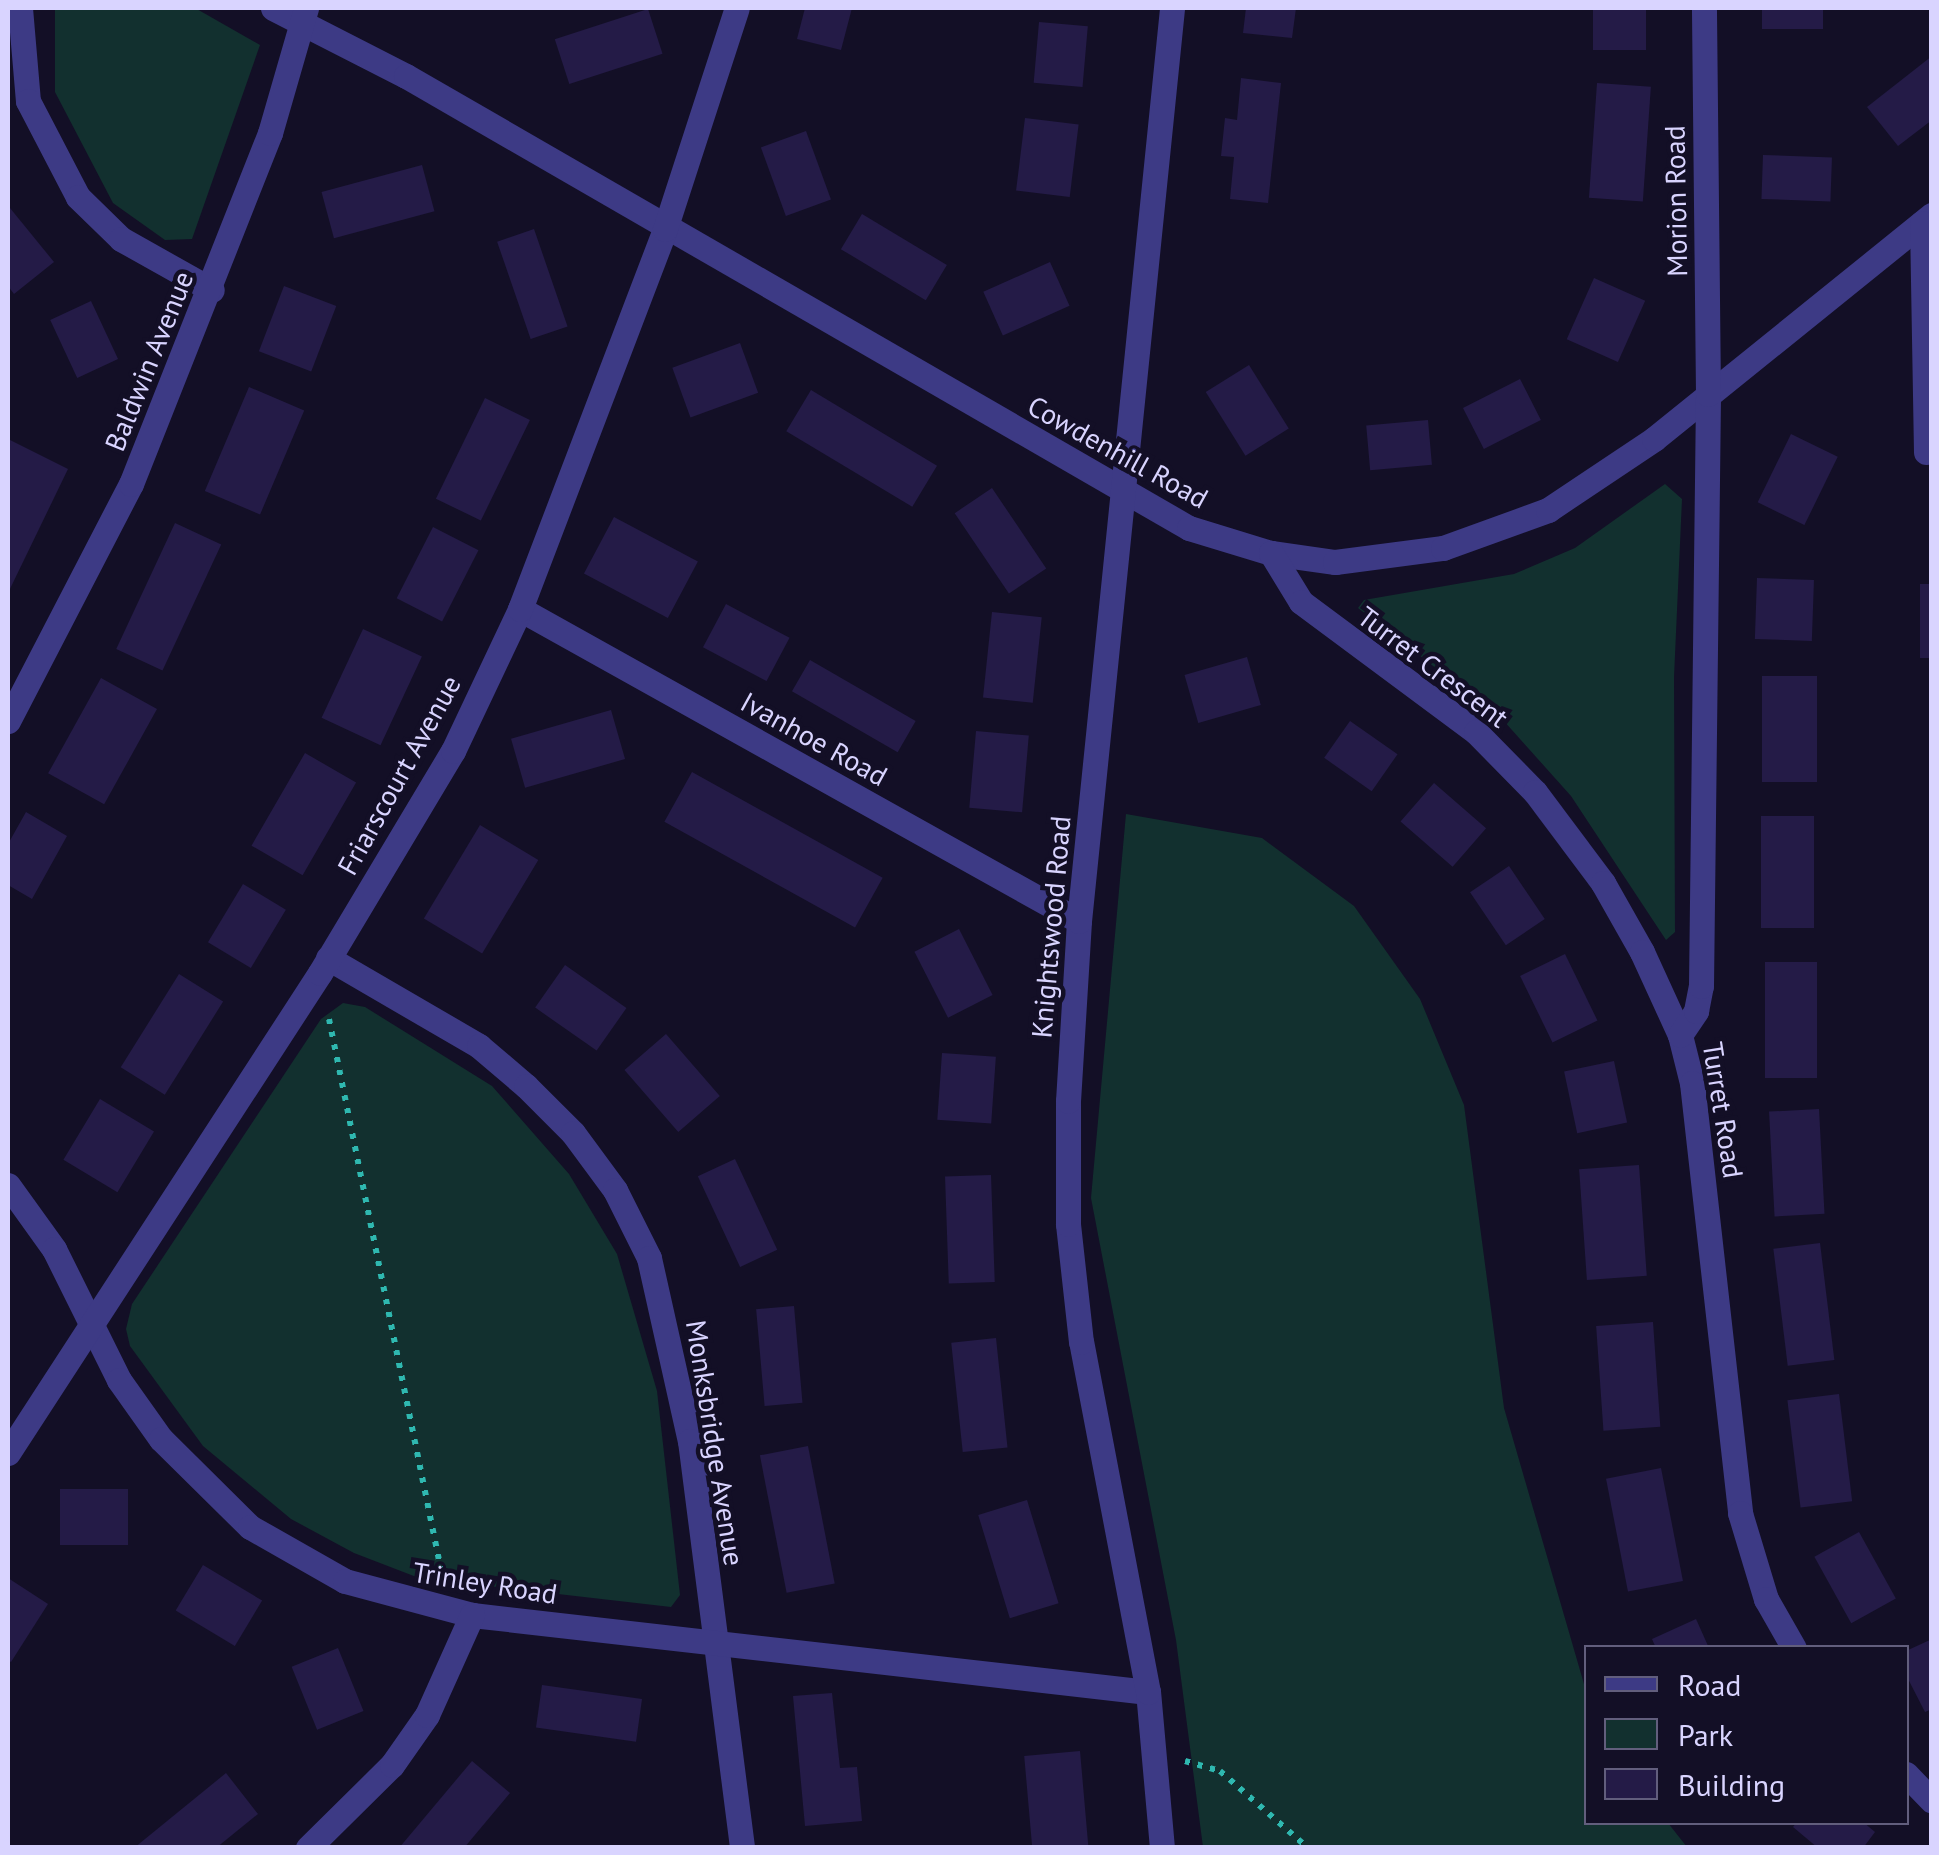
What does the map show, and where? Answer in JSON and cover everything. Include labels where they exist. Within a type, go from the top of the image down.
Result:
[{"type":"street","points":[[20,8],[28,101],[78,197],[121,239],[212,290]]},
{"type":"street","name":"Cowdenhill Road","points":[[274,8],[304,16],[665,230],[1189,528],[1272,554],[1384,560],[1492,534],[1594,482],[1927,219]]},
{"type":"street","name":"Friarscourt Avenue","points":[[8,1454],[324,966],[454,752],[520,609],[665,230],[737,8]]},
{"type":"street","name":"Knightswood Road","points":[[1162,1848],[1148,1692],[1098,1454],[1068,1224],[1079,921],[1172,8]]},
{"type":"street","name":"Morion Road","points":[[1704,8],[1708,394]]},
{"type":"street","name":"Baldwin Avenue","points":[[8,720],[131,484],[212,290],[304,16]]},
{"type":"street","points":[[1926,452],[1927,219]]},
{"type":"street","name":"Turret Road","points":[[1708,394],[1700,986],[1696,1011],[1680,1035],[1699,1132],[1740,1514],[1766,1599],[1792,1645]]},
{"type":"street","name":"Turret Crescent","points":[[1272,554],[1301,602],[1476,732],[1535,792],[1604,882],[1680,1035]]},
{"type":"street","name":"Ivanhoe Road","points":[[520,609],[1079,921]]},
{"type":"street","name":"Monksbridge Avenue","points":[[324,966],[479,1046],[573,1133],[615,1190],[649,1258],[674,1350],[715,1645],[734,1745],[742,1848]]},
{"type":"street","name":"Trinley Road","points":[[8,1185],[54,1250],[119,1380],[161,1439],[250,1527],[345,1581],[461,1613],[1148,1692]]},
{"type":"street","points":[[308,1848],[392,1765],[427,1715],[461,1613]]},
{"type":"street","points":[[1909,1777],[1932,1801]]},
{"type":"path","points":[[324,966],[461,1613]]},
{"type":"path","points":[[1155,1752],[1220,1771],[1308,1848]]},
{"type":"green space","points":[[55,8],[195,8],[260,45],[192,239],[165,240],[113,203],[55,92]]},
{"type":"green space","points":[[1665,484],[1682,499],[1674,677],[1675,932],[1666,940],[1571,796],[1503,720],[1358,608],[1364,600],[1514,574],[1575,548]]},
{"type":"green space","points":[[1126,814],[1262,838],[1354,906],[1420,999],[1464,1105],[1504,1408],[1584,1684],[1584,1825],[1670,1825],[1687,1847],[1203,1847],[1176,1640],[1091,1198]]},
{"type":"green space","points":[[343,1003],[365,1007],[492,1086],[569,1174],[617,1254],[657,1391],[680,1595],[671,1607],[419,1578],[354,1553],[291,1519],[203,1446],[130,1346],[126,1329],[132,1304],[321,1019]]},
{"type":"building","points":[[805,8],[852,8],[841,50],[797,39]]},
{"type":"building","points":[[1246,8],[1296,8],[1292,38],[1243,33]]},
{"type":"building","points":[[1593,8],[1646,8],[1646,50],[1593,50]]},
{"type":"building","points":[[1762,8],[1823,8],[1823,29],[1762,29]]},
{"type":"building","points":[[648,9],[663,54],[569,84],[555,39]]},
{"type":"building","points":[[1039,22],[1088,26],[1082,87],[1034,83]]},
{"type":"building","points":[[1932,56],[1932,120],[1898,146],[1867,107]]},
{"type":"building","points":[[1241,78],[1281,83],[1268,203],[1230,199],[1234,157],[1221,156],[1225,118],[1237,120]]},
{"type":"building","points":[[1597,83],[1651,87],[1643,201],[1589,198]]},
{"type":"building","points":[[1025,118],[1079,125],[1070,197],[1016,190]]},
{"type":"building","points":[[806,131],[831,200],[786,216],[761,147]]},
{"type":"building","points":[[1763,155],[1832,157],[1830,201],[1761,199]]},
{"type":"building","points":[[422,165],[434,211],[334,238],[322,192]]},
{"type":"building","points":[[10,208],[54,262],[14,294],[8,286]]},
{"type":"building","points":[[862,214],[947,265],[926,300],[841,249]]},
{"type":"building","points":[[534,229],[568,326],[531,339],[497,242]]},
{"type":"building","points":[[1050,262],[1070,306],[1003,336],[983,292]]},
{"type":"building","points":[[1594,278],[1645,301],[1618,362],[1567,339]]},
{"type":"building","points":[[284,286],[336,306],[311,371],[259,351]]},
{"type":"building","points":[[91,301],[118,359],[77,378],[50,320]]},
{"type":"building","points":[[740,343],[758,393],[690,417],[672,368]]},
{"type":"building","points":[[1249,365],[1289,429],[1245,456],[1206,392]]},
{"type":"building","points":[[1520,379],[1541,420],[1484,449],[1463,408]]},
{"type":"building","points":[[249,387],[304,410],[260,514],[205,491]]},
{"type":"building","points":[[811,390],[937,466],[912,507],[786,431]]},
{"type":"building","points":[[485,398],[530,420],[481,521],[436,499]]},
{"type":"building","points":[[1428,420],[1432,465],[1370,470],[1366,425]]},
{"type":"building","points":[[1791,434],[1838,457],[1804,525],[1758,502]]},
{"type":"building","points":[[8,439],[68,469],[8,593]]},
{"type":"building","points":[[992,488],[1046,568],[1009,594],[955,513]]},
{"type":"building","points":[[614,517],[698,562],[668,618],[584,574]]},
{"type":"building","points":[[175,523],[221,545],[162,671],[116,649]]},
{"type":"building","points":[[433,527],[478,550],[442,621],[397,598]]},
{"type":"building","points":[[1757,578],[1814,580],[1812,641],[1755,639]]},
{"type":"building","points":[[1920,584],[1932,584],[1932,658],[1920,658]]},
{"type":"building","points":[[726,604],[790,638],[767,681],[703,647]]},
{"type":"building","points":[[992,612],[1042,617],[1033,703],[983,698]]},
{"type":"building","points":[[363,629],[422,656],[380,745],[322,718]]},
{"type":"building","points":[[1247,657],[1261,705],[1198,723],[1185,675]]},
{"type":"building","points":[[810,660],[916,721],[898,752],[792,691]]},
{"type":"building","points":[[1762,676],[1817,676],[1817,782],[1762,782]]},
{"type":"building","points":[[101,678],[157,709],[104,804],[48,773]]},
{"type":"building","points":[[611,710],[625,759],[525,788],[511,739]]},
{"type":"building","points":[[1350,721],[1398,754],[1372,791],[1324,758]]},
{"type":"building","points":[[976,731],[1029,736],[1022,812],[969,808]]},
{"type":"building","points":[[305,753],[356,782],[303,875],[252,846]]},
{"type":"building","points":[[692,772],[883,878],[855,928],[664,822]]},
{"type":"building","points":[[1434,783],[1486,828],[1453,867],[1401,821]]},
{"type":"building","points":[[26,812],[67,836],[32,899],[8,885],[8,844]]},
{"type":"building","points":[[1761,816],[1814,816],[1814,928],[1761,928]]},
{"type":"building","points":[[480,825],[538,860],[482,953],[424,918]]},
{"type":"building","points":[[1509,866],[1545,919],[1506,945],[1470,892]]},
{"type":"building","points":[[243,884],[286,910],[251,968],[208,942]]},
{"type":"building","points":[[959,929],[993,995],[948,1018],[914,952]]},
{"type":"building","points":[[1565,954],[1597,1021],[1552,1042],[1520,976]]},
{"type":"building","points":[[1765,962],[1817,962],[1817,1078],[1765,1078]]},
{"type":"building","points":[[565,965],[626,1008],[597,1051],[535,1008]]},
{"type":"building","points":[[179,974],[223,1002],[165,1095],[121,1067]]},
{"type":"building","points":[[666,1034],[720,1096],[678,1132],[624,1070]]},
{"type":"building","points":[[942,1053],[996,1057],[991,1124],[937,1120]]},
{"type":"building","points":[[1614,1061],[1627,1123],[1577,1133],[1564,1072]]},
{"type":"building","points":[[100,1099],[154,1131],[117,1192],[63,1160]]},
{"type":"building","points":[[1819,1109],[1824,1214],[1775,1216],[1769,1112]]},
{"type":"building","points":[[735,1159],[777,1250],[740,1267],[698,1176]]},
{"type":"building","points":[[1639,1165],[1647,1276],[1587,1280],[1579,1169]]},
{"type":"building","points":[[991,1175],[995,1282],[949,1284],[945,1177]]},
{"type":"building","points":[[1820,1243],[1834,1360],[1788,1366],[1773,1249]]},
{"type":"building","points":[[794,1306],[802,1403],[765,1406],[756,1309]]},
{"type":"building","points":[[1653,1322],[1660,1427],[1603,1431],[1596,1326]]},
{"type":"building","points":[[996,1338],[1007,1447],[963,1452],[951,1343]]},
{"type":"building","points":[[1839,1394],[1852,1501],[1801,1508],[1787,1400]]},
{"type":"building","points":[[808,1446],[835,1583],[787,1593],[760,1455]]},
{"type":"building","points":[[1661,1468],[1683,1581],[1628,1592],[1606,1479]]},
{"type":"building","points":[[60,1489],[128,1489],[128,1545],[60,1545]]},
{"type":"building","points":[[1027,1500],[1059,1603],[1010,1618],[978,1515]]},
{"type":"building","points":[[1859,1532],[1896,1598],[1851,1623],[1814,1557]]},
{"type":"building","points":[[203,1565],[262,1601],[235,1646],[176,1610]]},
{"type":"building","points":[[8,1578],[48,1604],[11,1662],[8,1660]]},
{"type":"building","points":[[1696,1619],[1708,1645],[1655,1645],[1652,1639]]},
{"type":"building","points":[[1932,1639],[1932,1709],[1925,1712],[1909,1681],[1909,1650]]},
{"type":"building","points":[[338,1648],[363,1711],[317,1730],[292,1667]]},
{"type":"building","points":[[542,1685],[642,1699],[636,1742],[536,1728]]},
{"type":"building","points":[[832,1693],[840,1768],[857,1767],[862,1821],[805,1826],[793,1696]]},
{"type":"building","points":[[1080,1751],[1088,1848],[1032,1848],[1024,1756]]},
{"type":"building","points":[[472,1761],[510,1793],[464,1848],[399,1848]]},
{"type":"building","points":[[226,1773],[258,1814],[216,1848],[134,1848]]},
{"type":"building","points":[[1867,1825],[1875,1832],[1863,1848],[1818,1848],[1793,1827]]}]
